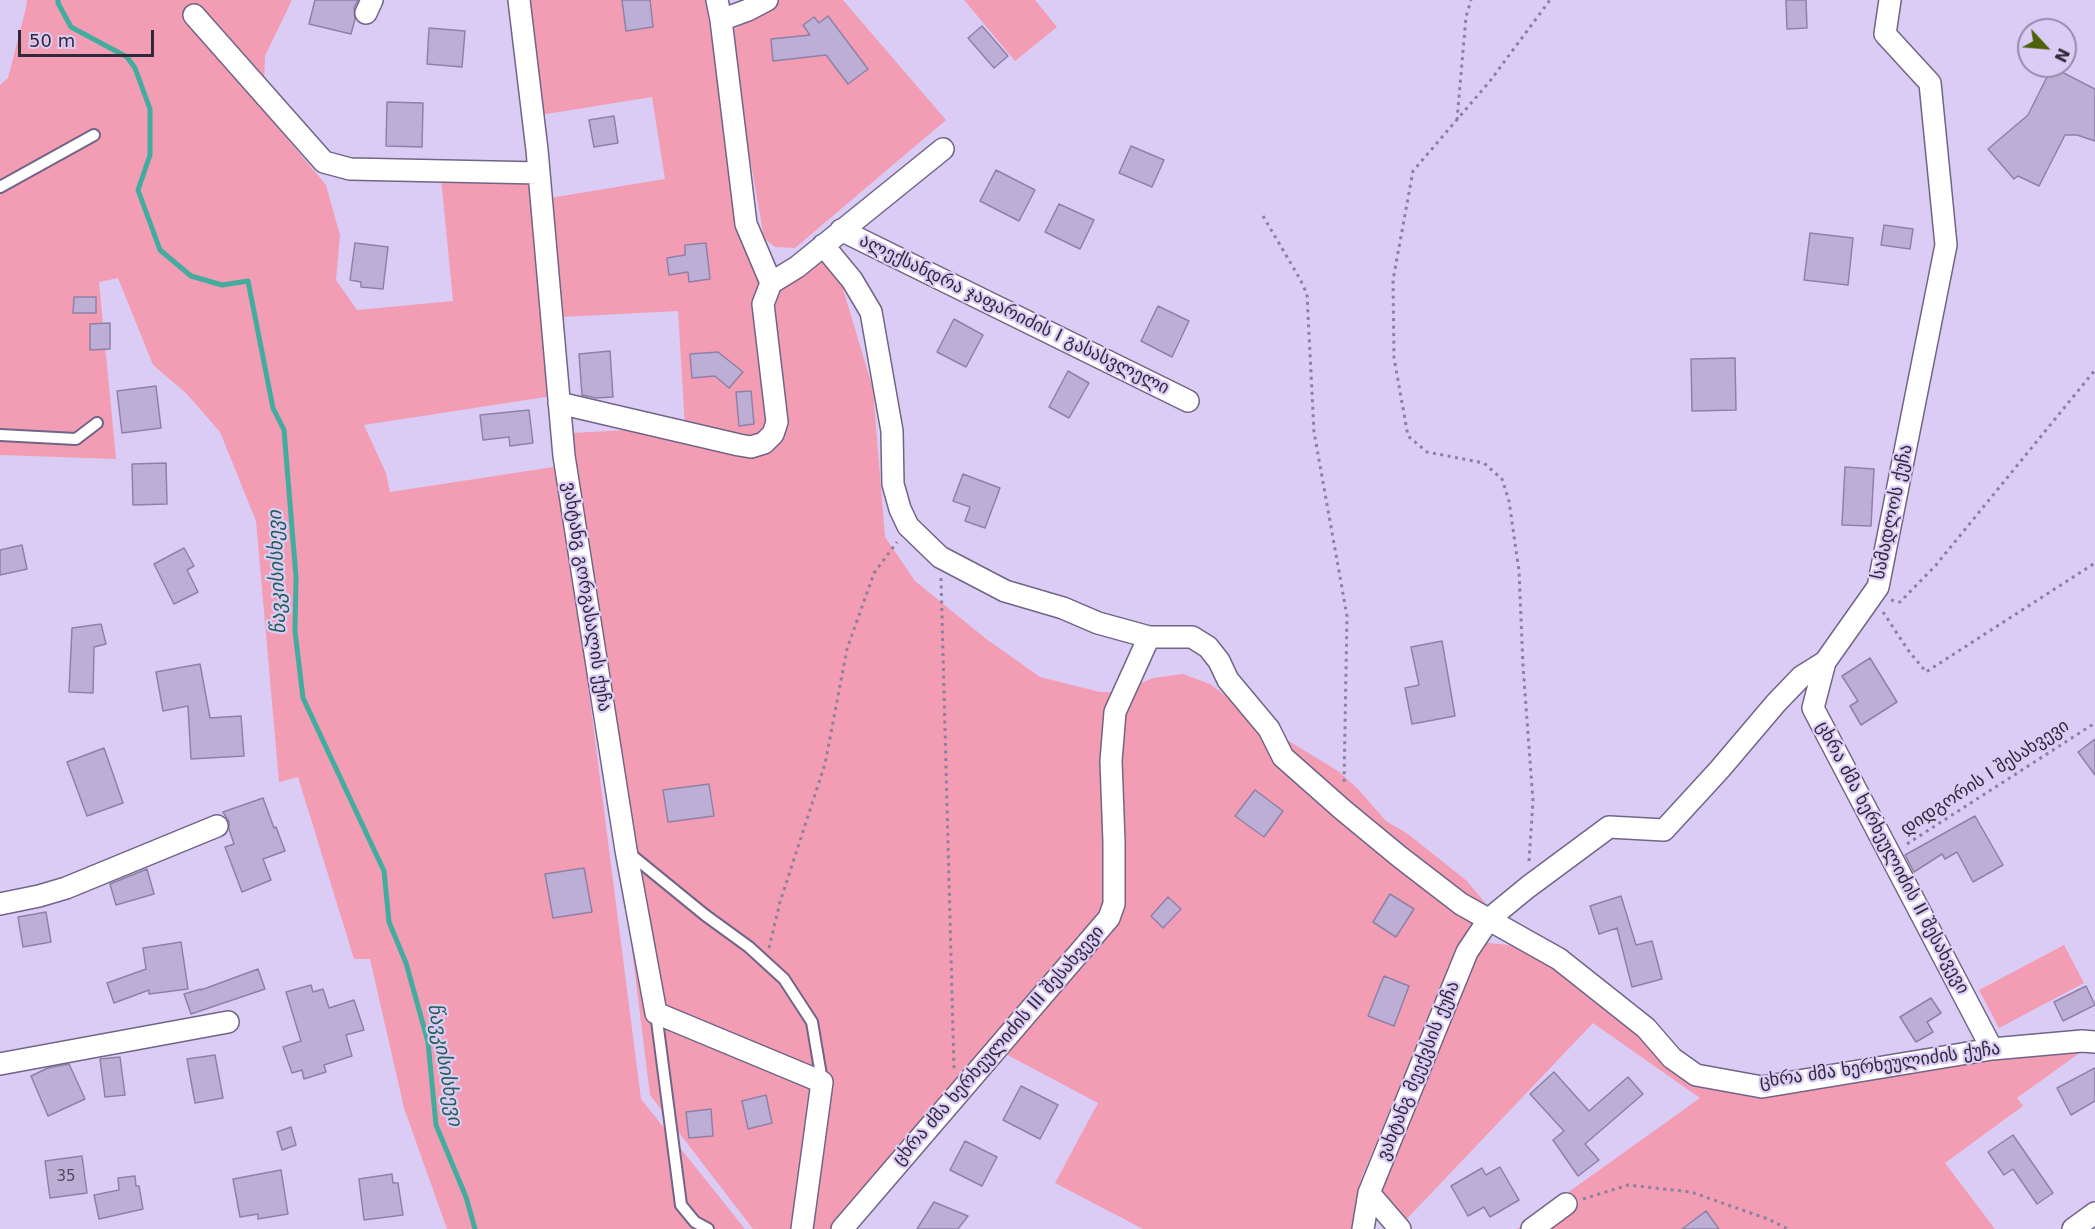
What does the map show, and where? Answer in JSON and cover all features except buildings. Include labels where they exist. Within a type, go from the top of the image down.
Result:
[{"type":"street","name":"ვახტანგ გორგასალის ქუჩა","points":[[519,0],[539,173],[564,456],[626,850],[656,1013]]},
{"type":"street","points":[[766,0],[748,10],[719,10],[746,224],[771,284]]},
{"type":"street","name":"სამადლოს ქუჩა","points":[[1489,920],[1528,887],[1609,827],[1664,830],[1720,770],[1776,703],[1801,677],[1825,662],[1878,587],[1946,246],[1930,83],[1885,34],[1890,0]]},
{"type":"street","points":[[194,15],[324,162],[350,169],[539,173]]},
{"type":"street","points":[[559,403],[739,446],[751,447],[764,443],[773,434],[777,422],[763,304],[771,284],[797,267],[943,149]]},
{"type":"street","name":"ალექსანდრა ჯაფარიძის I გასასვლელი","points":[[841,230],[1188,401]]},
{"type":"street","name":"ცხრა ძმა ხერხეულიძის ქუჩა","points":[[823,244],[852,280],[871,312],[892,431],[893,484],[900,509],[908,526],[940,557],[1005,591],[1063,608],[1098,623],[1149,637],[1192,637],[1208,647],[1219,661],[1228,680],[1269,729],[1283,756],[1343,810],[1461,904],[1559,959],[1646,1028],[1672,1058],[1696,1075],[1762,1087],[1992,1049],[2082,1041],[2095,1042]]},
{"type":"street","name":"ცხრა ძმა ხერხეულიძის III შესახვევი","points":[[842,1229],[1109,918],[1114,904],[1111,761],[1115,712],[1149,637]]},
{"type":"street","name":"ცხრა ძმა ხერხეულიძის II შესახვევი","points":[[1825,662],[1813,708],[1992,1049]]},
{"type":"street","points":[[0,904],[66,888],[217,826]]},
{"type":"street","name":"ვახტანგ მეექვსის ქუჩა","points":[[1363,1229],[1369,1193],[1467,952],[1489,920]]},
{"type":"street","points":[[656,1013],[822,1082],[802,1229]]},
{"type":"street","points":[[0,1064],[228,1022]]},
{"type":"street","points":[[1369,1193],[1400,1229]]},
{"type":"street","points":[[1532,1229],[1566,1204]]},
{"type":"street","points":[[2073,1229],[2095,1214]]},
{"type":"lane","points":[[0,187],[94,135]]},
{"type":"lane","points":[[0,435],[76,439],[97,423]]},
{"type":"lane","points":[[626,850],[784,979],[812,1022],[822,1082]]},
{"type":"lane","points":[[656,1013],[681,1205],[695,1222],[708,1229]]},
{"type":"path","points":[[1457,122],[1466,17],[1471,0]]},
{"type":"path","points":[[1528,887],[1533,801],[1519,571],[1509,501],[1502,479],[1484,463],[1427,452],[1408,436],[1394,358],[1393,280],[1413,171],[1490,81],[1550,0]]},
{"type":"path","points":[[1263,216],[1307,294],[1314,432],[1347,616],[1343,810]]},
{"type":"path","points":[[1872,596],[1900,602],[1936,565],[2095,369]]},
{"type":"path","points":[[766,962],[780,902],[825,764],[847,649],[874,573],[908,526]]},
{"type":"path","points":[[940,557],[954,1098]]},
{"type":"path","points":[[1872,596],[1908,650],[1926,672],[2095,563]]},
{"type":"path","name":"დიდგორის I შესახვევი","points":[[1890,855],[2095,723]]},
{"type":"path","points":[[1566,1204],[1628,1185],[1691,1192],[1768,1219],[1788,1229]]},
{"type":"shaded area","points":[[27,0],[292,0],[265,56],[263,110],[326,185],[340,235],[336,280],[357,310],[453,301],[441,178],[533,179],[552,396],[364,425],[386,473],[390,492],[560,466],[641,1099],[745,1229],[447,1229],[404,1108],[370,959],[354,959],[298,777],[279,782],[256,521],[220,432],[186,393],[153,365],[118,278],[99,282],[116,459],[0,455],[0,85],[8,78]]},
{"type":"shaded area","points":[[525,0],[705,0],[746,232],[756,251],[776,265],[791,268],[829,242],[873,389],[885,537],[915,581],[985,638],[1040,677],[1100,692],[1116,692],[1104,915],[839,1229],[753,1229],[650,1095],[586,579],[571,433],[685,427],[678,311],[562,317],[550,198],[665,179],[652,97],[540,115]]},
{"type":"shaded area","points":[[780,0],[843,0],[946,120],[795,248],[775,247],[764,238],[728,33]]},
{"type":"shaded area","points":[[964,0],[1035,0],[1057,27],[1015,61]]},
{"type":"shaded area","points":[[1183,674],[1210,684],[1269,729],[1338,771],[1358,789],[1386,821],[1408,834],[1467,881],[1487,905],[1458,948],[1361,1179],[1352,1229],[1143,1229],[1055,1183],[1098,1103],[1000,1051],[1114,919],[1120,714],[1132,687],[1153,678]]},
{"type":"shaded area","points":[[1482,942],[1525,947],[1640,1031],[1671,1065],[1753,1093],[1982,1055],[2085,1049],[2017,1098],[2023,1106],[1945,1163],[1995,1229],[1517,1229],[1700,1098],[1593,1023],[1402,1224],[1375,1193]]},
{"type":"shaded area","points":[[2064,945],[2084,983],[1999,1028],[1979,990]]},
{"type":"waterway","name":"წავკისისხევი","points":[[58,0],[71,27],[127,57],[135,68],[150,109],[150,155],[138,190],[160,250],[191,276],[222,285],[248,281],[273,408],[284,430],[296,577],[295,631],[303,698],[384,871],[389,922],[406,963],[428,1042],[436,1125],[466,1197],[475,1229]]}]
